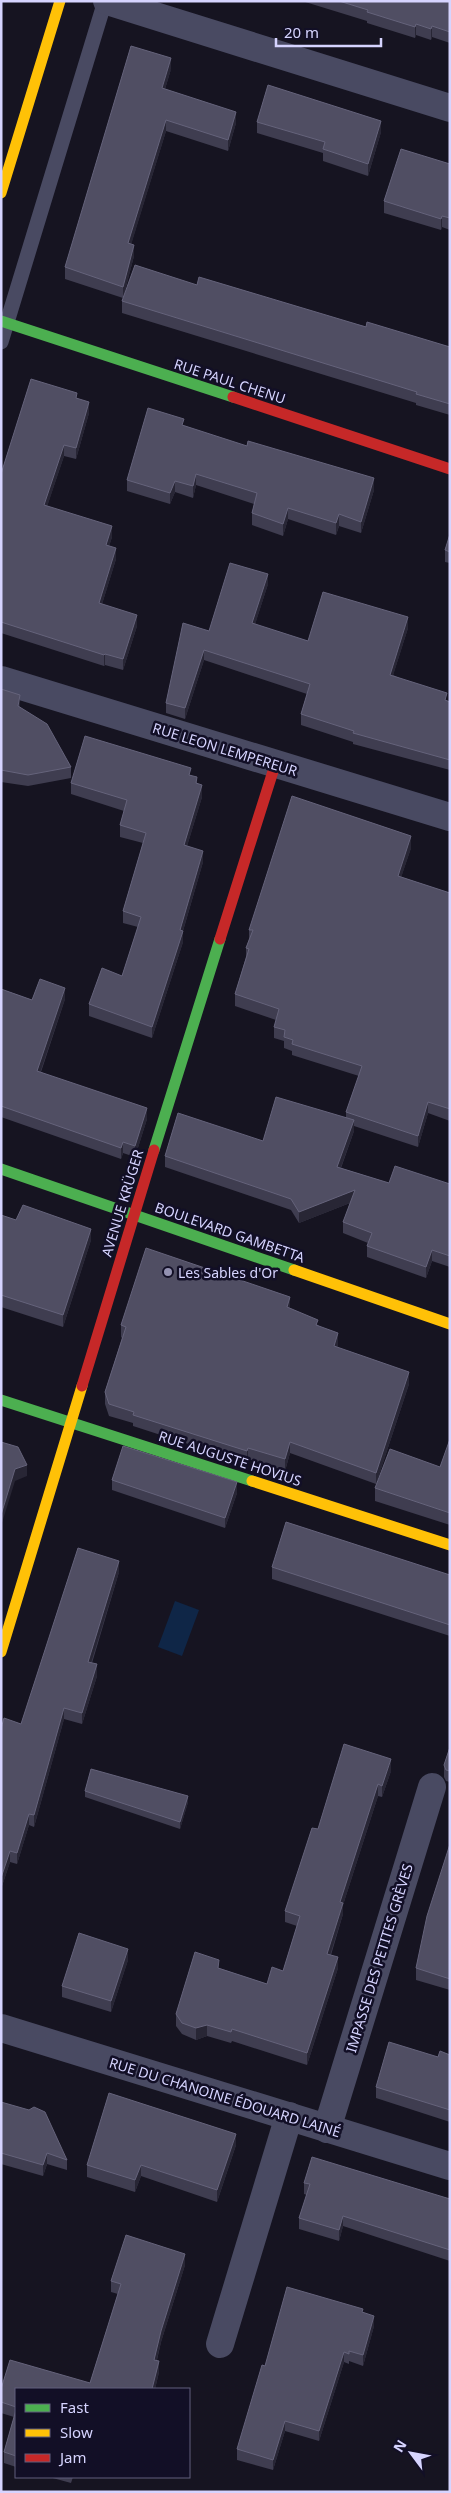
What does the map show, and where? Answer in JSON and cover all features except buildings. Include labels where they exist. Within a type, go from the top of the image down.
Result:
[{"type":"street","points":[[1,193],[60,1]]},
{"type":"street","points":[[106,1],[450,108]]},
{"type":"street","name":"RUE PAUL CHENU","points":[[4,322],[450,469]]},
{"type":"street","name":"RUE LEON LEMPEREUR","points":[[1,680],[450,817]]},
{"type":"street","name":"AVENUE KRÜGER","points":[[1,1652],[134,1214],[275,765]]},
{"type":"street","name":"BOULEVARD GAMBETTA","points":[[1,1169],[450,1324]]},
{"type":"street","name":"RUE AUGUSTE HOVIUS","points":[[1,1400],[450,1545]]},
{"type":"street","name":"IMPASSE DES PETITES GRÈVES","points":[[327,2128],[432,1787]]},
{"type":"street","name":"RUE DU CHANOINE ÉDOUARD LAINÉ","points":[[1,2028],[450,2166]]},
{"type":"street","points":[[220,2344],[289,2116]]},
{"type":"lane","points":[[1,342],[4,322],[106,1]]},
{"type":"water","points":[[175,1601],[199,1610],[182,1656],[158,1647]]},
{"type":"traffic: fast","points":[[1,321],[233,397]]},
{"type":"traffic: fast","points":[[154,1150],[220,939]]},
{"type":"traffic: fast","points":[[1,1169],[294,1270]]},
{"type":"traffic: fast","points":[[1,1400],[252,1481]]},
{"type":"traffic: slow","points":[[1,193],[60,1]]},
{"type":"traffic: slow","points":[[294,1270],[450,1324]]},
{"type":"traffic: slow","points":[[1,1652],[82,1386]]},
{"type":"traffic: slow","points":[[252,1481],[450,1545]]},
{"type":"traffic: jam","points":[[233,397],[450,469]]},
{"type":"traffic: jam","points":[[220,939],[275,765]]},
{"type":"traffic: jam","points":[[82,1386],[154,1150]]},
{"type":"place","name":"Les Sables d'Or","points":[[168,1272]]}]
